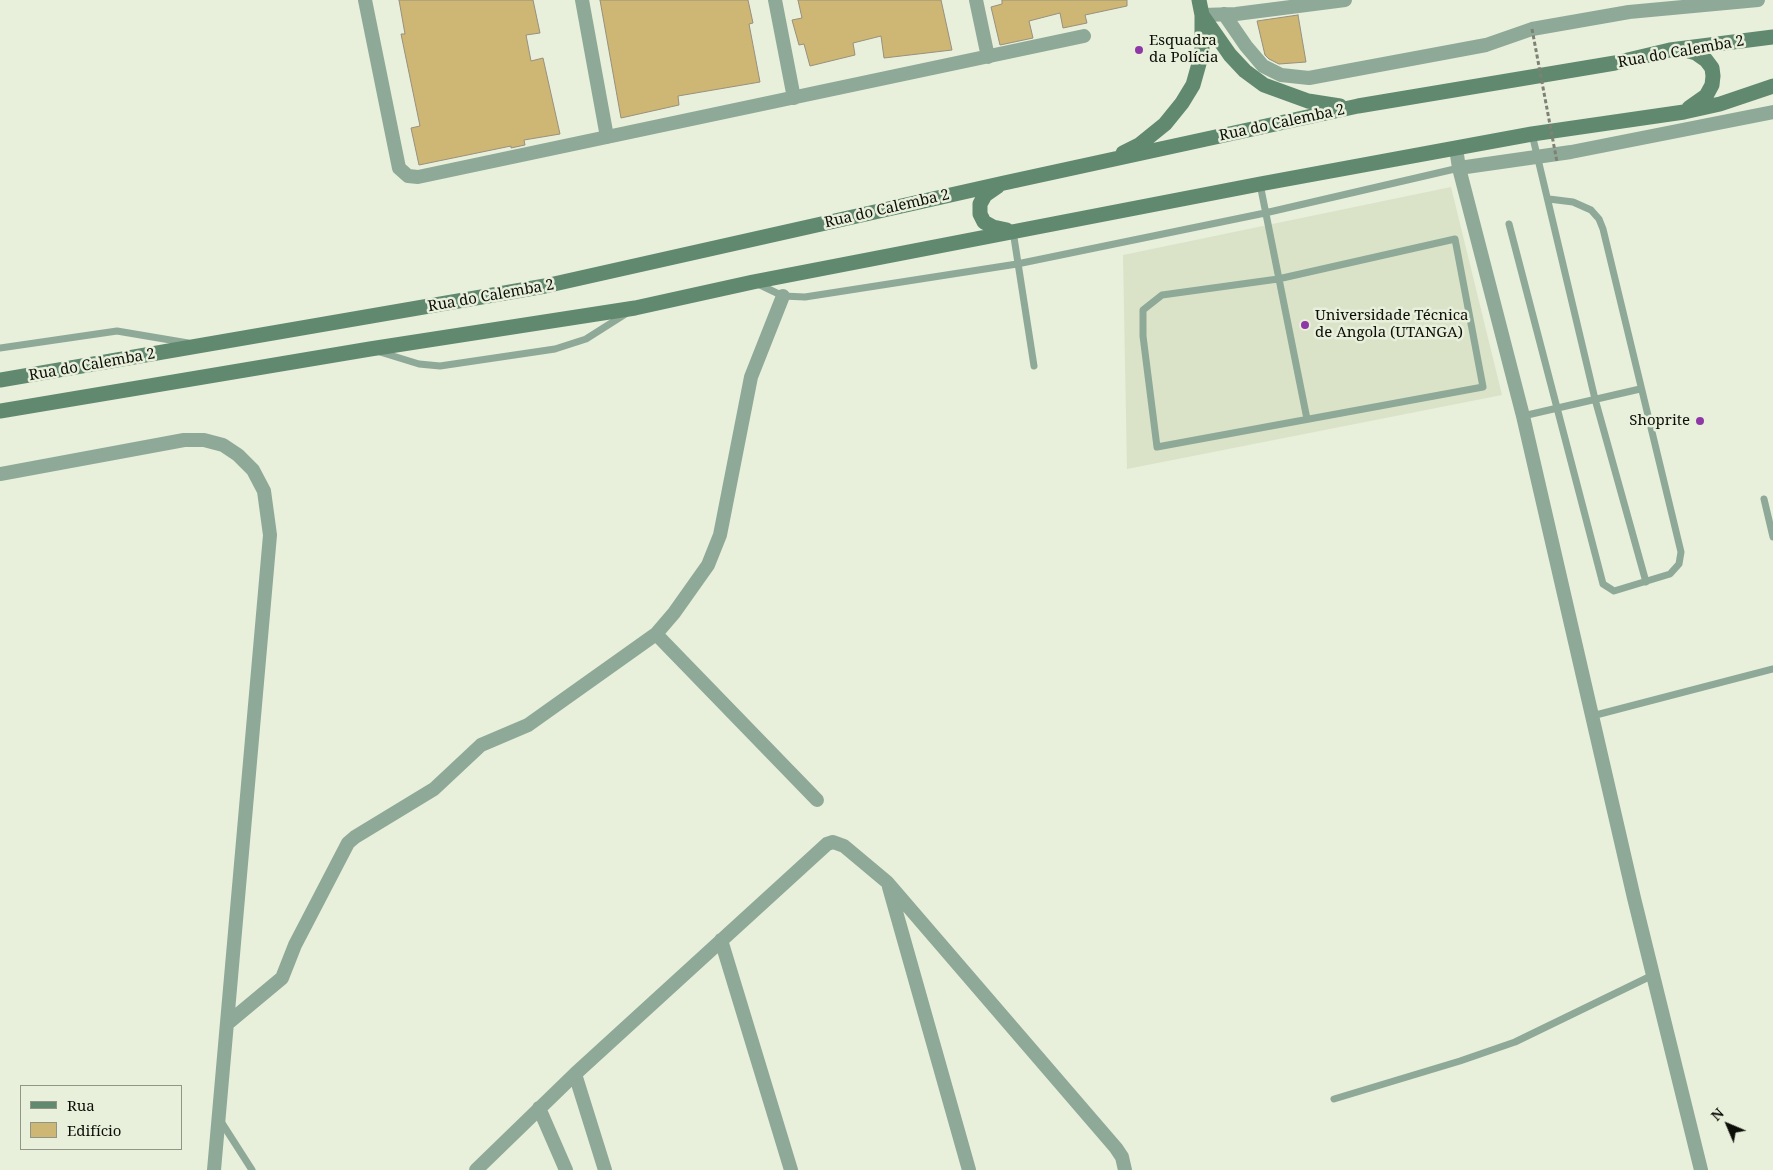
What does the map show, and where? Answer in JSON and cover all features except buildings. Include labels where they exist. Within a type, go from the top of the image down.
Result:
[{"type":"main road","points":[[1095,165],[1139,145],[1165,124],[1182,103],[1198,71],[1202,53],[1202,15],[1199,0]]},
{"type":"main road","points":[[1202,15],[1230,54],[1245,70],[1264,85],[1308,101],[1333,106],[1358,106]]},
{"type":"main road","name":"Rua do Calemba 2","points":[[0,380],[545,286],[1358,106],[1615,63],[1681,49],[1773,37]]},
{"type":"main road","points":[[1681,49],[1696,53],[1706,60],[1712,68],[1713,76],[1712,86],[1706,96],[1684,112]]},
{"type":"main road","name":"Rua do Calemba 2","points":[[0,411],[370,349],[635,308],[753,282],[1012,230],[1532,134],[1684,112],[1720,104],[1773,86]]},
{"type":"main road","points":[[1004,183],[985,195],[980,204],[980,214],[984,222],[993,227],[1012,230]]},
{"type":"street","points":[[365,0],[399,168],[408,176],[418,177],[1084,36]]},
{"type":"street","points":[[582,0],[608,137]]},
{"type":"street","points":[[775,0],[794,98]]},
{"type":"street","points":[[976,0],[988,57]]},
{"type":"street","points":[[1202,15],[1345,0]]},
{"type":"street","points":[[1224,14],[1246,46],[1263,66],[1281,75],[1309,78],[1486,45],[1532,29],[1628,6],[1758,0]]},
{"type":"street","points":[[1458,168],[1538,157],[1773,112]]},
{"type":"street","points":[[1456,148],[1458,168],[1523,416],[1653,975],[1702,1170]]},
{"type":"street","points":[[228,1023],[282,978],[308,920],[348,844],[355,837],[434,789],[481,745],[528,725],[656,634],[674,613],[708,566],[720,535],[751,377],[783,296]]},
{"type":"street","points":[[0,474],[184,440],[204,440],[223,445],[238,455],[253,470],[264,491],[270,536],[214,1170]]},
{"type":"street","points":[[656,634],[817,800]]},
{"type":"street","points":[[476,1170],[575,1074],[827,844],[833,842],[844,846],[888,882],[1116,1148],[1122,1157],[1125,1170]]},
{"type":"street","points":[[888,882],[969,1170]]},
{"type":"street","points":[[721,940],[791,1170]]},
{"type":"street","points":[[575,1074],[605,1170]]},
{"type":"street","points":[[539,1108],[566,1170]]},
{"type":"lane","points":[[1532,134],[1549,199],[1595,399],[1646,582]]},
{"type":"lane","points":[[753,282],[783,296],[805,297],[1018,264],[1265,213],[1458,168]]},
{"type":"lane","points":[[1260,184],[1307,419]]},
{"type":"lane","points":[[1510,224],[1603,584],[1614,591],[1670,574],[1681,558],[1609,252],[1599,219],[1591,210],[1573,202],[1549,199]]},
{"type":"lane","points":[[1012,230],[1034,366]]},
{"type":"lane","points":[[1455,239],[1483,387],[1157,447],[1143,336],[1143,310],[1162,295],[1278,279],[1455,239]]},
{"type":"lane","points":[[370,349],[420,364],[440,366],[555,349],[586,339],[635,308]]},
{"type":"lane","points":[[0,348],[117,331],[203,346]]},
{"type":"lane","points":[[1523,416],[1640,389]]},
{"type":"lane","points":[[1764,499],[1773,537]]},
{"type":"lane","points":[[1592,716],[1773,669]]},
{"type":"lane","points":[[1334,1099],[1460,1062],[1515,1042],[1653,975]]},
{"type":"lane","points":[[218,1117],[252,1170]]},
{"type":"path","points":[[1532,29],[1557,162]]},
{"type":"shaded area","name":"Universidade Técnica de Angola (UTANGA)","points":[[1451,187],[1502,395],[1127,469],[1123,255]]},
{"type":"place","name":"Esquadra da Polícia","points":[[1139,50]]},
{"type":"place","name":"Universidade Técnica de Angola (UTANGA)","points":[[1305,325]]},
{"type":"place","name":"Shoprite","points":[[1700,421]]}]
